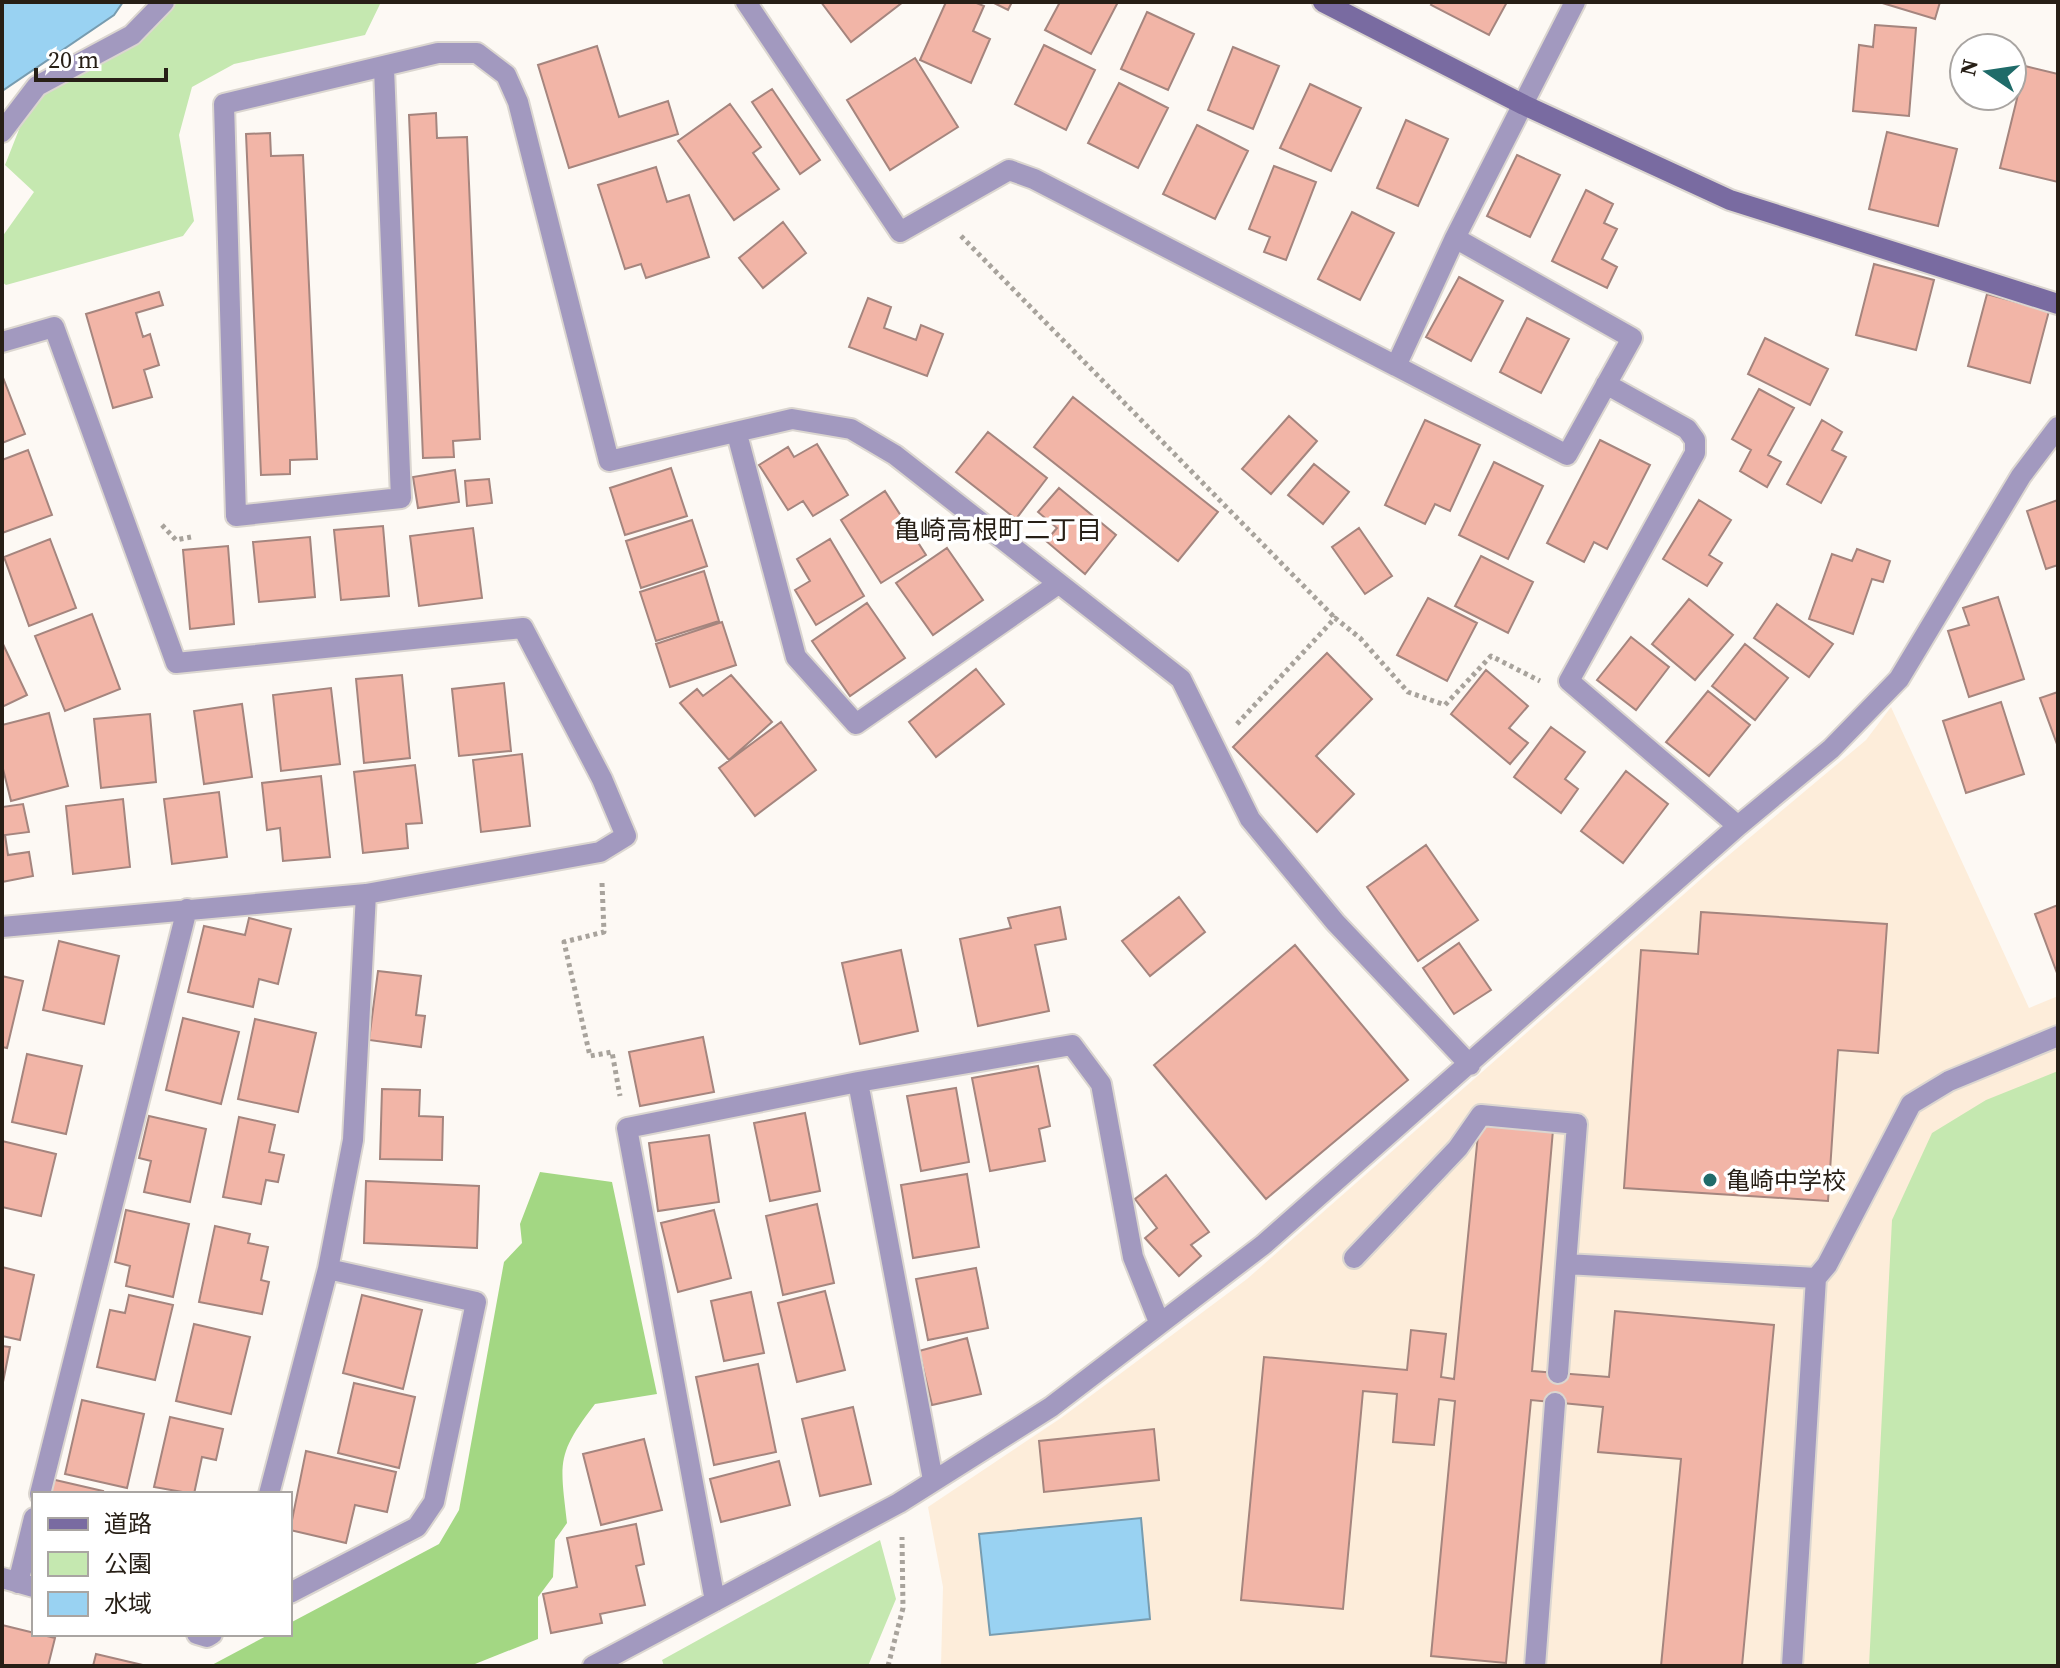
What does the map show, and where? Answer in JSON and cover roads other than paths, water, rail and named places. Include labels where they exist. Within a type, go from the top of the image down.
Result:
[{"type":"street","points":[[2,132],[37,86],[132,35],[164,2]]},
{"type":"street","points":[[746,2],[900,232],[1009,170],[1034,179],[1567,455],[1632,338],[1455,238]]},
{"type":"street","points":[[1323,2],[1524,105],[1730,200],[2058,304]]},
{"type":"street","points":[[1396,366],[1455,238],[1575,2]]},
{"type":"street","points":[[384,68],[401,498],[236,516],[224,104],[438,53],[477,53],[506,75],[518,102],[609,461],[792,419],[851,429],[895,455],[1181,679],[1250,819],[1335,922],[1470,1065]]},
{"type":"street","points":[[2,342],[54,327],[176,663],[523,628],[602,779],[626,836],[600,852],[366,894],[2,927]]},
{"type":"street","points":[[1606,384],[1687,429],[1695,440],[1695,453],[1569,681],[1738,826]]},
{"type":"street","points":[[593,1666],[899,1503],[1051,1407],[1263,1245],[1738,826],[1831,749],[1899,679],[2021,476],[2058,427]]},
{"type":"street","points":[[737,434],[796,657],[856,724],[1058,584]]},
{"type":"street","points":[[270,1492],[328,1269],[353,1140],[366,894]]},
{"type":"street","points":[[41,1492],[187,909]]},
{"type":"street","points":[[1792,1666],[1816,1278],[1827,1265],[1911,1104],[1949,1081],[2058,1036]]},
{"type":"street","points":[[715,1601],[627,1128],[858,1082],[1072,1045],[1101,1084],[1133,1257],[1159,1322]]},
{"type":"street","points":[[858,1082],[933,1480]]},
{"type":"street","points":[[1354,1258],[1458,1148],[1481,1115],[1577,1124],[1558,1373]]},
{"type":"street","points":[[1566,1264],[1816,1278]]},
{"type":"street","points":[[292,1592],[417,1527],[434,1502],[476,1302],[328,1269]]},
{"type":"street","points":[[1535,1666],[1555,1403]]},
{"type":"street","points":[[18,1583],[32,1526]]},
{"type":"water","points":[[2,2],[123,2],[114,15],[2,91]]},
{"type":"water","points":[[1141,1518],[1150,1619],[990,1635],[979,1534]]},
{"type":"place","name":"亀崎中学校","points":[[1710,1180]]},
{"type":"district","name":"亀崎高根町二丁目","points":[[998,530]]}]
